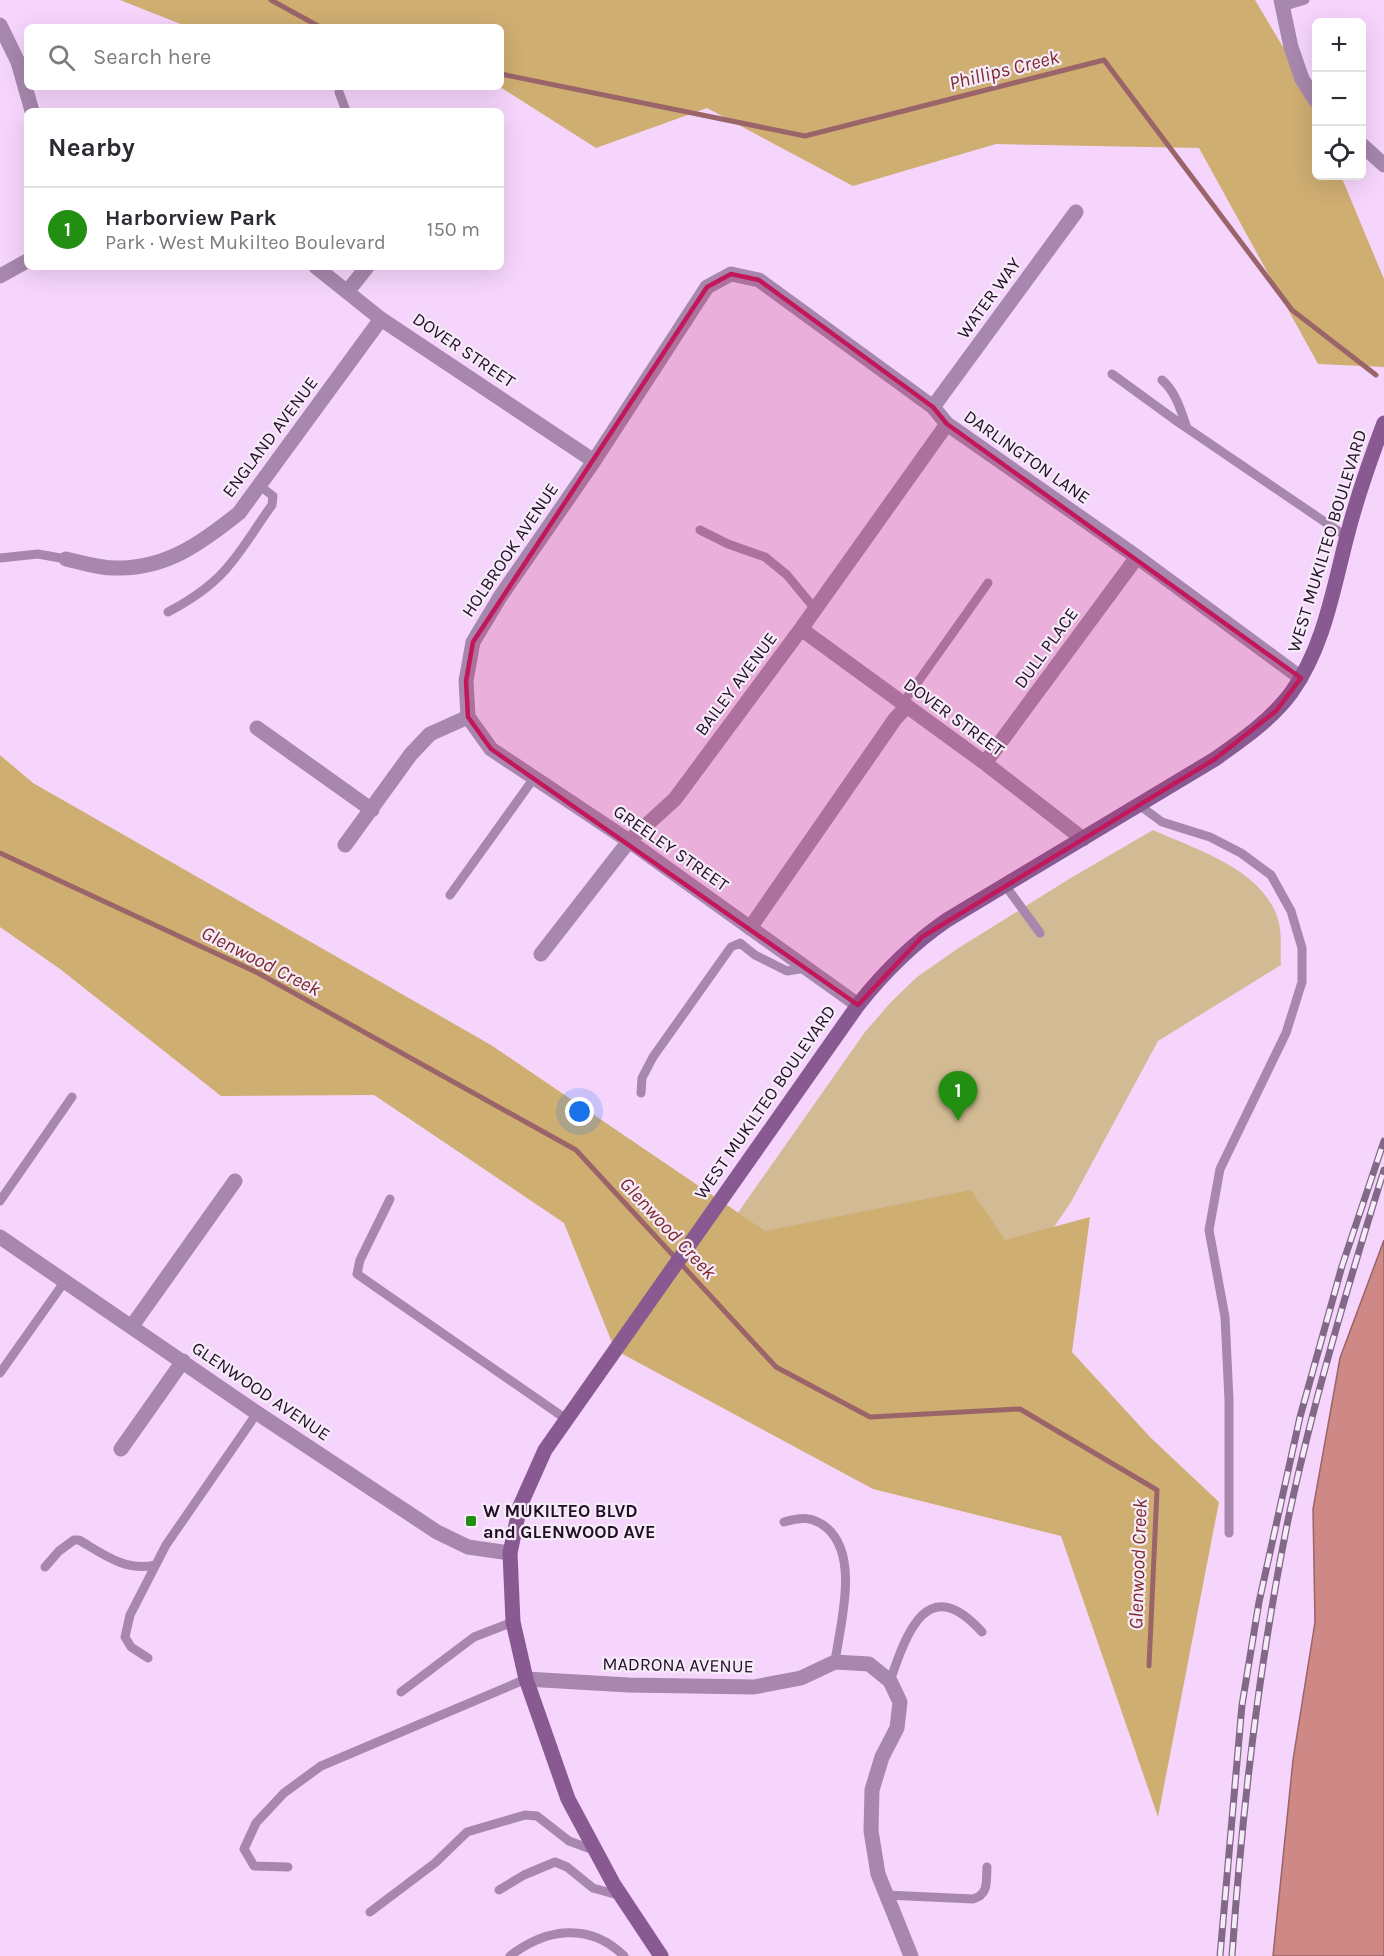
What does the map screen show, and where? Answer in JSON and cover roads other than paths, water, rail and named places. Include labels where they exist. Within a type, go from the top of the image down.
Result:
[{"type":"main road","name":"WEST MUKILTEO BOULEVARD","points":[[661,1956],[621,1896],[568,1799],[526,1679],[513,1622],[510,1553],[520,1506],[545,1450],[858,1005],[901,955],[922,937],[1005,885],[1215,759],[1251,734],[1276,711],[1301,678],[1317,646],[1331,603],[1364,475],[1384,423]]},
{"type":"street","points":[[1281,4],[1291,47],[1302,80],[1312,94]]},
{"type":"street","points":[[0,25],[22,60]]},
{"type":"street","points":[[28,90],[31,108]]},
{"type":"street","points":[[1366,149],[1384,165]]},
{"type":"street","name":"WATER WAY","points":[[933,407],[1076,212]]},
{"type":"street","points":[[0,276],[24,263]]},
{"type":"street","name":"DOVER STREET","points":[[320,270],[381,319],[594,460]]},
{"type":"street","points":[[347,292],[365,270]]},
{"type":"street","name":"DARLINGTON LANE","points":[[731,274],[759,280],[933,407],[947,424],[1137,557],[1301,678]]},
{"type":"street","name":"HOLBROOK AVENUE","points":[[468,717],[466,681],[473,642],[500,597],[594,460],[707,287],[731,274]]},
{"type":"street","name":"ENGLAND AVENUE","points":[[66,559],[120,568],[154,564],[190,550],[240,513],[381,319]]},
{"type":"street","name":"BAILEY AVENUE","points":[[541,954],[629,841],[675,799],[801,629],[947,424]]},
{"type":"street","name":"DULL PLACE","points":[[986,763],[1137,557]]},
{"type":"street","name":"DOVER STREET","points":[[801,629],[986,763],[1083,839]]},
{"type":"street","points":[[750,928],[905,704]]},
{"type":"street","points":[[345,845],[411,754],[430,734],[468,717]]},
{"type":"street","name":"GREELEY STREET","points":[[468,717],[491,749],[629,841],[858,1005]]},
{"type":"street","points":[[257,728],[372,810]]},
{"type":"street","points":[[132,1326],[235,1181]]},
{"type":"street","name":"GLENWOOD AVENUE","points":[[0,1237],[257,1413],[437,1532],[468,1547],[510,1553]]},
{"type":"street","points":[[122,1449],[183,1361]]},
{"type":"street","name":"MADRONA AVENUE","points":[[526,1679],[628,1685],[754,1687],[801,1678],[836,1662],[869,1664],[890,1681]]},
{"type":"street","points":[[890,1681],[900,1702],[897,1728],[882,1757],[872,1790],[872,1831],[878,1874],[911,1956]]},
{"type":"lane","points":[[1281,4],[1305,0]]},
{"type":"lane","points":[[339,92],[345,108]]},
{"type":"lane","points":[[1112,374],[1347,537]]},
{"type":"lane","points":[[1162,380],[1169,386],[1176,398],[1188,428]]},
{"type":"lane","points":[[168,612],[187,602],[211,584],[230,565],[272,505],[273,496],[260,486]]},
{"type":"lane","points":[[700,530],[728,544],[765,557],[787,575],[815,609]]},
{"type":"lane","points":[[0,558],[38,554],[66,559]]},
{"type":"lane","points":[[905,704],[988,583]]},
{"type":"lane","points":[[450,895],[534,778]]},
{"type":"lane","points":[[1139,805],[1162,822],[1210,837],[1241,853],[1271,876],[1291,911],[1302,948],[1302,982],[1286,1033],[1220,1169],[1209,1230],[1225,1317],[1229,1400],[1229,1533]]},
{"type":"lane","points":[[1005,885],[1040,933]]},
{"type":"lane","points":[[641,1093],[642,1078],[653,1057],[731,947],[740,943],[755,955],[787,971],[806,968]]},
{"type":"lane","points":[[0,1201],[72,1097]]},
{"type":"lane","points":[[390,1199],[360,1260],[357,1274],[566,1419]]},
{"type":"lane","points":[[0,1373],[65,1281]]},
{"type":"lane","points":[[148,1659],[131,1647],[125,1637],[130,1615],[166,1545],[257,1413]]},
{"type":"lane","points":[[784,1522],[799,1518],[819,1521],[837,1538],[843,1551],[846,1583],[836,1662]]},
{"type":"lane","points":[[45,1567],[59,1551],[74,1540],[79,1540],[129,1566],[155,1565]]},
{"type":"lane","points":[[890,1681],[905,1641],[920,1617],[932,1607],[943,1605],[954,1608],[968,1617],[982,1632]]},
{"type":"lane","points":[[401,1692],[474,1636],[513,1622]]},
{"type":"lane","points":[[288,1867],[254,1866],[244,1850],[256,1823],[284,1793],[321,1766],[526,1679]]},
{"type":"lane","points":[[370,1912],[435,1863],[467,1832],[525,1815],[537,1816],[569,1841],[596,1851]]},
{"type":"lane","points":[[499,1890],[555,1862],[567,1867],[593,1888],[621,1896]]},
{"type":"lane","points":[[886,1895],[973,1899],[980,1896],[986,1889],[987,1868]]},
{"type":"lane","points":[[510,1956],[544,1938],[578,1932],[607,1943],[624,1956]]},
{"type":"waterway","name":"Phillips Creek","points":[[271,0],[315,24]]},
{"type":"waterway","name":"Phillips Creek","points":[[504,75],[805,136],[1104,60],[1292,310],[1376,375]]},
{"type":"waterway","name":"Glenwood Creek","points":[[0,853],[258,973],[576,1150],[776,1367],[870,1417],[1020,1409],[1157,1490],[1149,1666]]},
{"type":"railway","points":[[1220,1956],[1242,1705],[1259,1602],[1300,1417],[1342,1266],[1384,1141]]},
{"type":"railway","points":[[1232,1956],[1253,1737],[1268,1628],[1288,1520],[1308,1432],[1332,1344],[1384,1170]]},
{"type":"place","name":"Harborview Park","points":[[958,1121]]},
{"type":"place","name":"W MUKILTEO BLVD and GLENWOOD AVE","points":[[471,1521]]}]
